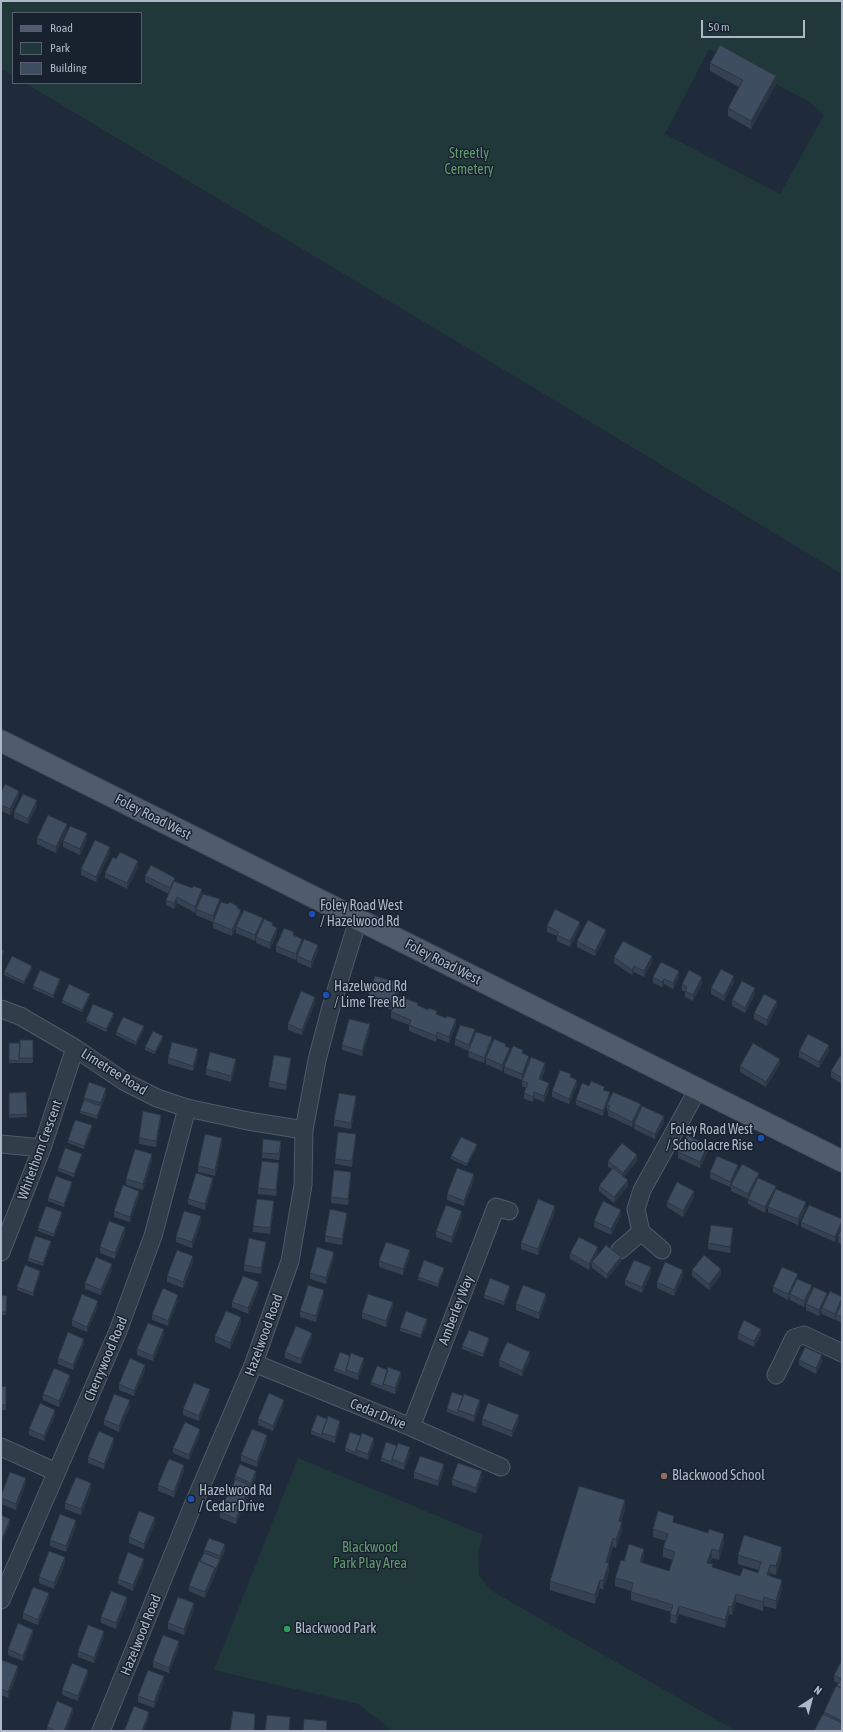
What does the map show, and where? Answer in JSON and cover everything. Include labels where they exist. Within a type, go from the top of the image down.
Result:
[{"type":"main road","name":"Foley Road West","points":[[1,741],[842,1161]]},
{"type":"street","name":"Hazelwood Road","points":[[101,1731],[191,1510],[254,1363],[290,1261],[303,1185],[304,1130],[319,1052],[358,920]]},
{"type":"street","name":"Limetree Road","points":[[1,1009],[20,1016],[75,1048],[125,1082],[157,1098],[187,1108],[248,1122],[304,1130]]},
{"type":"street","name":"Whitethorn Crescent","points":[[1,1252],[42,1148],[75,1048]]},
{"type":"street","points":[[662,1250],[642,1232],[636,1209],[642,1190],[698,1089]]},
{"type":"street","name":"Cherrywood Road","points":[[1,1600],[118,1331],[148,1250],[187,1108]]},
{"type":"street","points":[[1,1144],[42,1148]]},
{"type":"street","name":"Amberley Way","points":[[411,1427],[496,1206],[509,1211]]},
{"type":"street","points":[[620,1250],[642,1232]]},
{"type":"street","points":[[776,1375],[794,1338],[804,1335],[842,1353]]},
{"type":"street","name":"Cedar Drive","points":[[254,1363],[411,1427],[501,1467]]},
{"type":"street","points":[[1,1447],[56,1472]]},
{"type":"green space","name":"Streetly Cemetery","points":[[1,1],[842,1],[842,574],[27,84],[142,84],[142,12],[12,12],[12,75],[1,69]],"holes":[[[709,49],[808,101],[824,115],[780,194],[665,134]]]},
{"type":"green space","name":"Blackwood Park","points":[[298,1458],[483,1535],[478,1553],[479,1576],[492,1591],[736,1731],[393,1731],[358,1704],[214,1670]]},
{"type":"building","points":[[720,45],[776,76],[751,121],[728,108],[743,80],[710,63]]},
{"type":"building","points":[[5,784],[19,791],[10,809],[1,805],[1,792]]},
{"type":"building","points":[[23,794],[37,800],[28,819],[14,812]]},
{"type":"building","points":[[48,815],[67,824],[56,847],[37,838]]},
{"type":"building","points":[[70,826],[87,833],[80,849],[63,841]]},
{"type":"building","points":[[95,840],[110,847],[96,877],[81,869]]},
{"type":"building","points":[[120,852],[138,861],[127,883],[105,873],[113,857],[116,859]]},
{"type":"building","points":[[151,865],[175,878],[170,888],[145,876]]},
{"type":"building","points":[[174,881],[192,888],[193,886],[202,889],[195,907],[177,897],[174,903],[166,900]]},
{"type":"building","points":[[203,894],[220,899],[213,916],[196,909]]},
{"type":"building","points":[[221,902],[228,904],[229,902],[238,906],[237,908],[241,910],[232,930],[213,922]]},
{"type":"building","points":[[555,909],[580,922],[570,941],[557,935],[559,932],[547,926]]},
{"type":"building","points":[[244,910],[263,918],[255,935],[236,927]]},
{"type":"building","points":[[264,919],[273,923],[272,925],[277,928],[270,943],[256,937]]},
{"type":"building","points":[[588,920],[606,930],[595,951],[577,941]]},
{"type":"building","points":[[284,928],[294,932],[293,935],[302,939],[296,954],[276,946]]},
{"type":"building","points":[[304,939],[318,945],[311,962],[297,956]]},
{"type":"building","points":[[623,941],[652,956],[644,971],[634,966],[632,970],[614,957]]},
{"type":"building","points":[[1,949],[4,951],[1,957]]},
{"type":"building","points":[[12,956],[32,966],[24,982],[4,972]]},
{"type":"building","points":[[661,962],[679,971],[673,983],[664,979],[662,982],[653,977]]},
{"type":"building","points":[[721,969],[734,976],[724,996],[711,988]]},
{"type":"building","points":[[40,970],[60,979],[53,995],[33,986]]},
{"type":"building","points":[[689,970],[702,977],[693,995],[685,991],[687,987],[682,984]]},
{"type":"building","points":[[375,976],[400,983],[392,1004],[368,995]]},
{"type":"building","points":[[742,981],[755,988],[745,1008],[732,1000]]},
{"type":"building","points":[[69,984],[90,994],[82,1010],[62,1000]]},
{"type":"building","points":[[301,991],[315,997],[302,1030],[288,1024]]},
{"type":"building","points":[[764,994],[777,1001],[767,1020],[754,1013]]},
{"type":"building","points":[[398,996],[418,1003],[417,1005],[428,1010],[428,1008],[437,1011],[436,1014],[446,1018],[447,1016],[456,1019],[449,1037],[437,1032],[436,1036],[409,1025],[411,1020],[391,1012]]},
{"type":"building","points":[[93,1004],[114,1013],[106,1029],[86,1020]]},
{"type":"building","points":[[123,1017],[144,1026],[136,1042],[116,1032]]},
{"type":"building","points":[[349,1019],[370,1024],[362,1051],[342,1045]]},
{"type":"building","points":[[460,1025],[475,1029],[469,1045],[455,1039]]},
{"type":"building","points":[[153,1031],[163,1036],[155,1052],[145,1047]]},
{"type":"building","points":[[476,1032],[492,1037],[484,1058],[468,1051]]},
{"type":"building","points":[[808,1034],[829,1045],[819,1062],[799,1051]]},
{"type":"building","points":[[494,1039],[506,1044],[505,1046],[510,1048],[502,1065],[486,1058]]},
{"type":"building","points":[[20,1040],[33,1040],[33,1058],[19,1058]]},
{"type":"building","points":[[172,1042],[198,1049],[193,1066],[168,1058]]},
{"type":"building","points":[[9,1043],[20,1043],[19,1061],[9,1060]]},
{"type":"building","points":[[753,1043],[780,1059],[766,1082],[740,1066]]},
{"type":"building","points":[[513,1046],[523,1050],[522,1053],[529,1056],[522,1074],[504,1067]]},
{"type":"building","points":[[210,1052],[236,1059],[231,1076],[206,1069]]},
{"type":"building","points":[[274,1055],[291,1058],[286,1085],[269,1081]]},
{"type":"building","points":[[840,1056],[842,1057],[842,1078],[831,1071]]},
{"type":"building","points":[[531,1057],[545,1063],[539,1079],[549,1083],[544,1096],[534,1092],[533,1097],[524,1093],[528,1083],[522,1081]]},
{"type":"building","points":[[560,1070],[571,1074],[570,1077],[577,1080],[569,1099],[552,1091]]},
{"type":"building","points":[[591,1081],[605,1087],[603,1090],[610,1092],[603,1111],[576,1100],[582,1083],[589,1086]]},
{"type":"building","points":[[89,1082],[106,1088],[101,1103],[84,1098]]},
{"type":"building","points":[[26,1092],[27,1114],[9,1115],[9,1093]]},
{"type":"building","points":[[613,1092],[641,1104],[632,1122],[608,1110],[610,1106],[607,1105]]},
{"type":"building","points":[[339,1093],[356,1096],[351,1123],[334,1120]]},
{"type":"building","points":[[84,1100],[101,1106],[97,1116],[80,1111]]},
{"type":"building","points":[[642,1106],[664,1116],[655,1134],[634,1124]]},
{"type":"building","points":[[143,1111],[161,1115],[156,1141],[139,1138]]},
{"type":"building","points":[[75,1120],[92,1125],[84,1146],[68,1140]]},
{"type":"building","points":[[338,1132],[356,1134],[352,1161],[335,1159]]},
{"type":"building","points":[[205,1134],[222,1138],[215,1170],[198,1166]]},
{"type":"building","points":[[687,1135],[708,1145],[700,1162],[678,1152]]},
{"type":"building","points":[[461,1137],[477,1144],[467,1164],[451,1156]]},
{"type":"building","points":[[263,1139],[281,1141],[279,1154],[262,1153]]},
{"type":"building","points":[[622,1143],[637,1155],[623,1173],[608,1161]]},
{"type":"building","points":[[65,1148],[82,1154],[74,1174],[58,1168]]},
{"type":"building","points":[[135,1149],[152,1154],[143,1184],[126,1179]]},
{"type":"building","points":[[717,1156],[738,1165],[730,1182],[710,1172]]},
{"type":"building","points":[[262,1161],[279,1163],[276,1190],[258,1188]]},
{"type":"building","points":[[742,1164],[759,1173],[748,1194],[731,1185]]},
{"type":"building","points":[[457,1168],[474,1174],[464,1201],[447,1194]]},
{"type":"building","points":[[613,1168],[628,1180],[614,1197],[599,1186]]},
{"type":"building","points":[[334,1170],[351,1172],[348,1199],[331,1197]]},
{"type":"building","points":[[196,1173],[213,1178],[205,1204],[188,1199]]},
{"type":"building","points":[[56,1176],[72,1182],[64,1204],[48,1198]]},
{"type":"building","points":[[758,1178],[776,1186],[765,1207],[748,1199]]},
{"type":"building","points":[[677,1182],[694,1191],[683,1211],[667,1202]]},
{"type":"building","points":[[123,1185],[139,1191],[130,1217],[114,1211]]},
{"type":"building","points":[[776,1189],[806,1202],[798,1219],[768,1207]]},
{"type":"building","points":[[257,1199],[274,1201],[270,1228],[253,1226]]},
{"type":"building","points":[[538,1199],[555,1206],[538,1249],[521,1243]]},
{"type":"building","points":[[603,1201],[621,1210],[611,1229],[594,1221]]},
{"type":"building","points":[[446,1205],[462,1211],[452,1237],[436,1231]]},
{"type":"building","points":[[809,1205],[842,1219],[835,1237],[801,1222]]},
{"type":"building","points":[[46,1206],[62,1212],[54,1234],[38,1228]]},
{"type":"building","points":[[330,1209],[347,1213],[342,1239],[325,1236]]},
{"type":"building","points":[[184,1211],[201,1216],[192,1242],[176,1237]]},
{"type":"building","points":[[109,1221],[125,1227],[115,1253],[100,1247]]},
{"type":"building","points":[[711,1225],[733,1228],[730,1247],[708,1243]]},
{"type":"building","points":[[842,1227],[842,1239],[838,1237]]},
{"type":"building","points":[[35,1236],[51,1241],[43,1263],[28,1258]]},
{"type":"building","points":[[579,1237],[598,1247],[589,1264],[570,1253]]},
{"type":"building","points":[[249,1238],[266,1242],[261,1268],[244,1265]]},
{"type":"building","points":[[386,1242],[410,1250],[403,1269],[379,1261]]},
{"type":"building","points":[[606,1245],[621,1257],[607,1274],[592,1262]]},
{"type":"building","points":[[317,1247],[334,1252],[326,1278],[310,1273]]},
{"type":"building","points":[[177,1250],[193,1256],[183,1282],[167,1276]]},
{"type":"building","points":[[704,1255],[721,1269],[709,1284],[692,1270]]},
{"type":"building","points":[[96,1257],[112,1264],[101,1290],[85,1283]]},
{"type":"building","points":[[424,1260],[444,1268],[438,1284],[418,1277]]},
{"type":"building","points":[[634,1260],[651,1267],[642,1287],[625,1280]]},
{"type":"building","points":[[665,1262],[683,1270],[674,1290],[657,1282]]},
{"type":"building","points":[[25,1265],[40,1271],[33,1293],[17,1287]]},
{"type":"building","points":[[782,1267],[798,1274],[788,1294],[773,1287]]},
{"type":"building","points":[[243,1276],[259,1282],[248,1308],[232,1302]]},
{"type":"building","points":[[490,1278],[510,1286],[504,1302],[484,1295]]},
{"type":"building","points":[[797,1279],[812,1285],[804,1301],[790,1294]]},
{"type":"building","points":[[308,1285],[324,1290],[316,1316],[300,1311]]},
{"type":"building","points":[[523,1285],[546,1294],[539,1313],[516,1304]]},
{"type":"building","points":[[814,1287],[827,1293],[819,1310],[806,1304]]},
{"type":"building","points":[[163,1288],[178,1295],[168,1321],[152,1314]]},
{"type":"building","points":[[830,1291],[842,1297],[835,1314],[822,1308]]},
{"type":"building","points":[[82,1294],[98,1301],[87,1327],[72,1320]]},
{"type":"building","points":[[368,1294],[393,1302],[386,1321],[362,1313]]},
{"type":"building","points":[[1,1295],[7,1296],[6,1312],[1,1312]]},
{"type":"building","points":[[842,1302],[842,1317],[836,1315]]},
{"type":"building","points":[[226,1311],[241,1317],[230,1343],[215,1336]]},
{"type":"building","points":[[406,1311],[427,1319],[421,1335],[400,1328]]},
{"type":"building","points":[[744,1320],[761,1329],[754,1341],[738,1333]]},
{"type":"building","points":[[148,1323],[164,1329],[153,1356],[137,1349]]},
{"type":"building","points":[[296,1326],[312,1333],[301,1359],[285,1352]]},
{"type":"building","points":[[469,1330],[489,1338],[483,1354],[462,1346]]},
{"type":"building","points":[[68,1332],[84,1339],[73,1365],[58,1358]]},
{"type":"building","points":[[507,1342],[530,1352],[522,1371],[499,1360]]},
{"type":"building","points":[[805,1347],[822,1355],[816,1368],[799,1360]]},
{"type":"building","points":[[340,1352],[350,1356],[346,1373],[334,1368]]},
{"type":"building","points":[[351,1353],[364,1358],[358,1374],[346,1370]]},
{"type":"building","points":[[130,1358],[145,1365],[134,1391],[119,1384]]},
{"type":"building","points":[[377,1366],[388,1370],[383,1387],[371,1382]]},
{"type":"building","points":[[388,1367],[401,1372],[395,1388],[383,1384]]},
{"type":"building","points":[[54,1368],[70,1375],[59,1401],[43,1394]]},
{"type":"building","points":[[194,1383],[210,1389],[199,1416],[183,1409]]},
{"type":"building","points":[[6,1386],[6,1405],[1,1405],[1,1387]]},
{"type":"building","points":[[452,1392],[463,1396],[458,1413],[447,1409]]},
{"type":"building","points":[[269,1393],[284,1400],[273,1426],[258,1419]]},
{"type":"building","points":[[114,1394],[130,1400],[119,1426],[104,1420]]},
{"type":"building","points":[[464,1394],[480,1400],[474,1416],[458,1410]]},
{"type":"building","points":[[40,1403],[55,1410],[44,1436],[29,1429]]},
{"type":"building","points":[[488,1403],[519,1415],[512,1431],[482,1419]]},
{"type":"building","points":[[317,1415],[327,1419],[322,1435],[311,1431]]},
{"type":"building","points":[[328,1416],[340,1421],[335,1437],[322,1433]]},
{"type":"building","points":[[185,1422],[200,1429],[189,1455],[173,1448]]},
{"type":"building","points":[[252,1429],[267,1435],[257,1462],[241,1455]]},
{"type":"building","points":[[99,1431],[114,1438],[104,1464],[88,1457]]},
{"type":"building","points":[[350,1432],[361,1436],[356,1453],[345,1448]]},
{"type":"building","points":[[362,1433],[374,1438],[368,1454],[356,1450]]},
{"type":"building","points":[[386,1442],[397,1446],[392,1462],[381,1458]]},
{"type":"building","points":[[398,1443],[410,1447],[404,1464],[392,1459]]},
{"type":"building","points":[[420,1456],[444,1464],[438,1481],[414,1472]]},
{"type":"building","points":[[169,1459],[184,1465],[174,1492],[158,1485]]},
{"type":"building","points":[[458,1463],[482,1471],[476,1488],[452,1479]]},
{"type":"building","points":[[240,1464],[256,1471],[251,1483],[235,1476]]},
{"type":"building","points":[[10,1472],[26,1478],[16,1504],[1,1498]]},
{"type":"building","points":[[76,1477],[91,1483],[81,1509],[65,1503]]},
{"type":"building","points":[[235,1479],[251,1486],[246,1497],[246,1494],[232,1488]]},
{"type":"building","points":[[579,1486],[625,1500],[619,1521],[622,1522],[616,1540],[613,1538],[606,1562],[609,1563],[603,1581],[600,1580],[595,1595],[550,1581]]},
{"type":"building","points":[[231,1487],[246,1494],[236,1519],[220,1512]]},
{"type":"building","points":[[139,1511],[155,1517],[144,1544],[129,1537]]},
{"type":"building","points":[[658,1511],[674,1516],[673,1522],[708,1533],[709,1529],[724,1534],[719,1551],[712,1549],[707,1563],[713,1564],[712,1567],[740,1576],[743,1568],[758,1573],[761,1562],[738,1555],[744,1535],[782,1547],[776,1566],[770,1565],[767,1575],[782,1580],[776,1601],[764,1597],[763,1602],[736,1594],[732,1607],[729,1606],[725,1620],[679,1606],[676,1616],[670,1614],[673,1605],[631,1592],[633,1583],[615,1578],[621,1560],[624,1561],[629,1544],[644,1549],[640,1562],[669,1571],[675,1552],[663,1548],[668,1534],[653,1529]]},
{"type":"building","points":[[60,1514],[76,1520],[66,1546],[50,1540]]},
{"type":"building","points":[[1,1515],[10,1519],[1,1542]]},
{"type":"building","points":[[209,1538],[225,1544],[220,1556],[204,1550]]},
{"type":"building","points":[[49,1551],[65,1557],[54,1583],[39,1577]]},
{"type":"building","points":[[128,1552],[144,1559],[133,1585],[118,1579]]},
{"type":"building","points":[[204,1553],[220,1559],[215,1570],[215,1568],[200,1561]]},
{"type":"building","points":[[199,1561],[215,1568],[205,1592],[189,1586]]},
{"type":"building","points":[[33,1587],[49,1593],[38,1620],[23,1613]]},
{"type":"building","points":[[111,1591],[127,1597],[116,1623],[101,1617]]},
{"type":"building","points":[[178,1597],[194,1603],[184,1629],[168,1623]]},
{"type":"building","points":[[18,1623],[33,1630],[23,1656],[8,1649]]},
{"type":"building","points":[[88,1625],[104,1631],[94,1658],[78,1651]]},
{"type":"building","points":[[163,1635],[179,1641],[169,1668],[153,1661]]},
{"type":"building","points":[[2,1660],[18,1666],[8,1692],[1,1689]]},
{"type":"building","points":[[842,1660],[842,1688],[837,1686],[841,1679],[834,1675]]},
{"type":"building","points":[[72,1663],[88,1670],[78,1696],[62,1690]]},
{"type":"building","points":[[148,1670],[164,1676],[154,1702],[138,1696]]},
{"type":"building","points":[[836,1686],[842,1688],[842,1721],[824,1712]]},
{"type":"building","points":[[57,1701],[73,1708],[64,1731],[56,1731],[47,1727]]},
{"type":"building","points":[[134,1706],[149,1712],[142,1731],[124,1731]]},
{"type":"building","points":[[233,1711],[255,1714],[254,1731],[230,1731]]},
{"type":"building","points":[[823,1714],[842,1723],[842,1731],[814,1731]]},
{"type":"building","points":[[267,1715],[290,1717],[289,1731],[265,1731]]},
{"type":"building","points":[[304,1719],[327,1721],[326,1731],[303,1731]]},
{"type":"place","name":"Foley Road West / Hazelwood Rd","points":[[312,914]]},
{"type":"place","name":"Hazelwood Rd / Lime Tree Rd","points":[[326,995]]},
{"type":"place","name":"Foley Road West / Schoolacre Rise","points":[[761,1138]]},
{"type":"place","name":"Blackwood School","points":[[664,1476]]},
{"type":"place","name":"Hazelwood Rd / Cedar Drive","points":[[191,1499]]},
{"type":"place","name":"Blackwood Park","points":[[287,1629]]},
{"type":"park label","name":"Blackwood Park Play Area","points":[[370,1556]]}]
